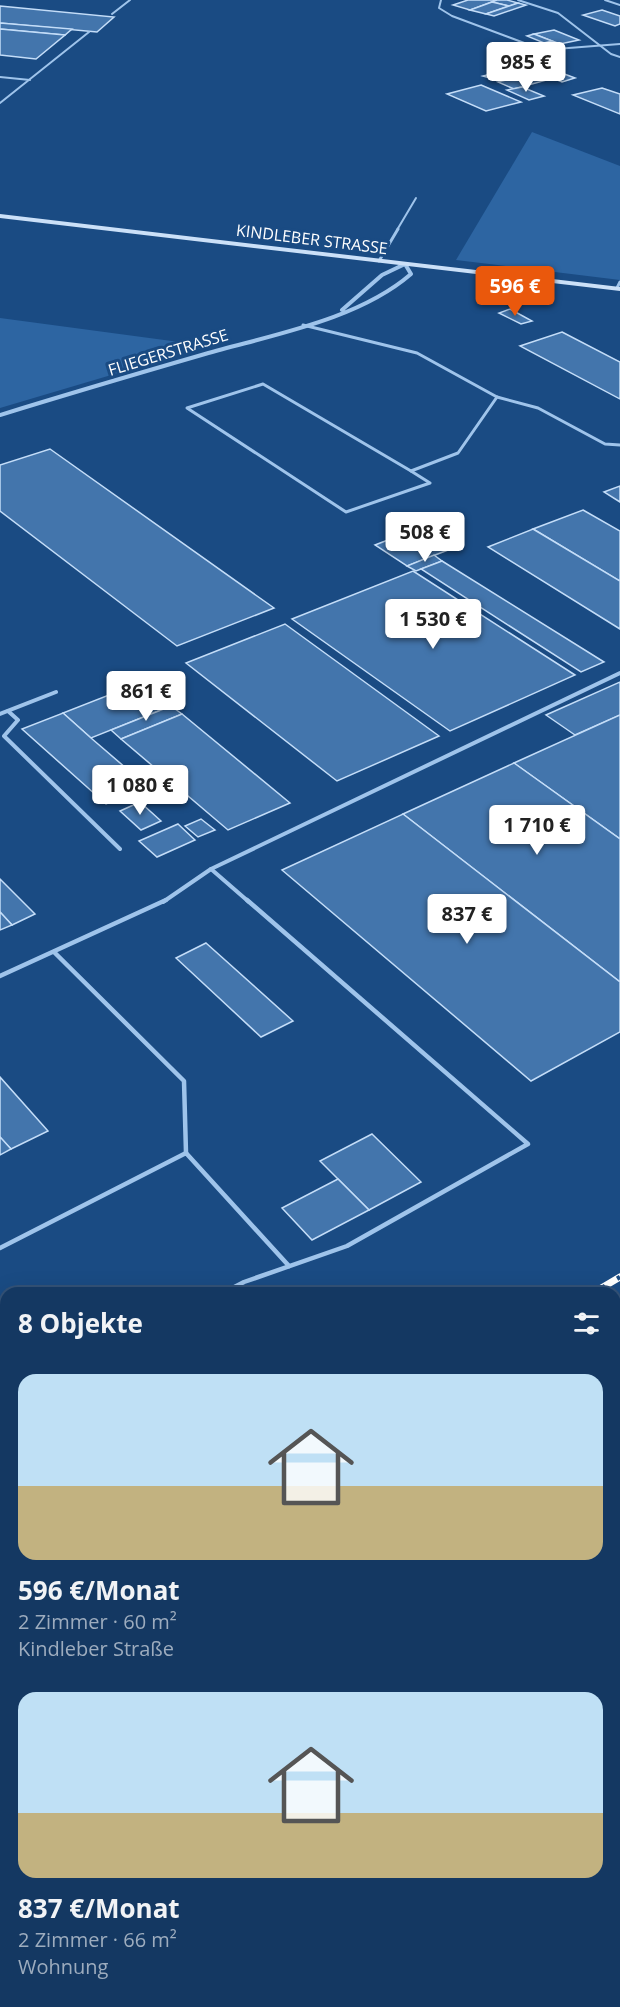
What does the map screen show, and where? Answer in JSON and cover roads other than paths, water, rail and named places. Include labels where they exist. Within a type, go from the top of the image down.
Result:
[{"type":"main road","name":"KINDLEBER STRASSE","points":[[0,216],[405,264],[619,286]]},
{"type":"street","name":"FLIEGERSTRASSE","points":[[0,415],[303,325],[369,302],[399,286],[411,274],[405,264],[382,275],[342,310]]},
{"type":"lane","points":[[112,14],[130,0]]},
{"type":"lane","points":[[441,0],[439,8],[452,16],[543,50],[620,44]]},
{"type":"lane","points":[[518,0],[558,13],[620,57]]},
{"type":"lane","points":[[605,0],[620,5]]},
{"type":"lane","points":[[0,104],[89,32]]},
{"type":"lane","points":[[0,77],[30,80]]},
{"type":"lane","points":[[379,261],[416,198]]},
{"type":"lane","points":[[303,325],[417,353],[497,397],[538,408],[604,444],[620,445]]},
{"type":"lane","points":[[263,384],[411,471],[430,483],[346,512],[187,408],[263,384]]},
{"type":"lane","points":[[411,471],[458,453],[497,397]]},
{"type":"lane","points":[[0,976],[159,905],[211,869],[620,673]]},
{"type":"lane","points":[[0,714],[56,692]]},
{"type":"lane","points":[[8,711],[18,720],[4,736],[120,849]]},
{"type":"lane","points":[[211,869],[528,1144],[347,1246],[234,1287]]},
{"type":"lane","points":[[54,952],[184,1081],[186,1153],[289,1266]]},
{"type":"lane","points":[[0,1248],[186,1153]]},
{"type":"railway","points":[[603,1287],[620,1277]]}]
